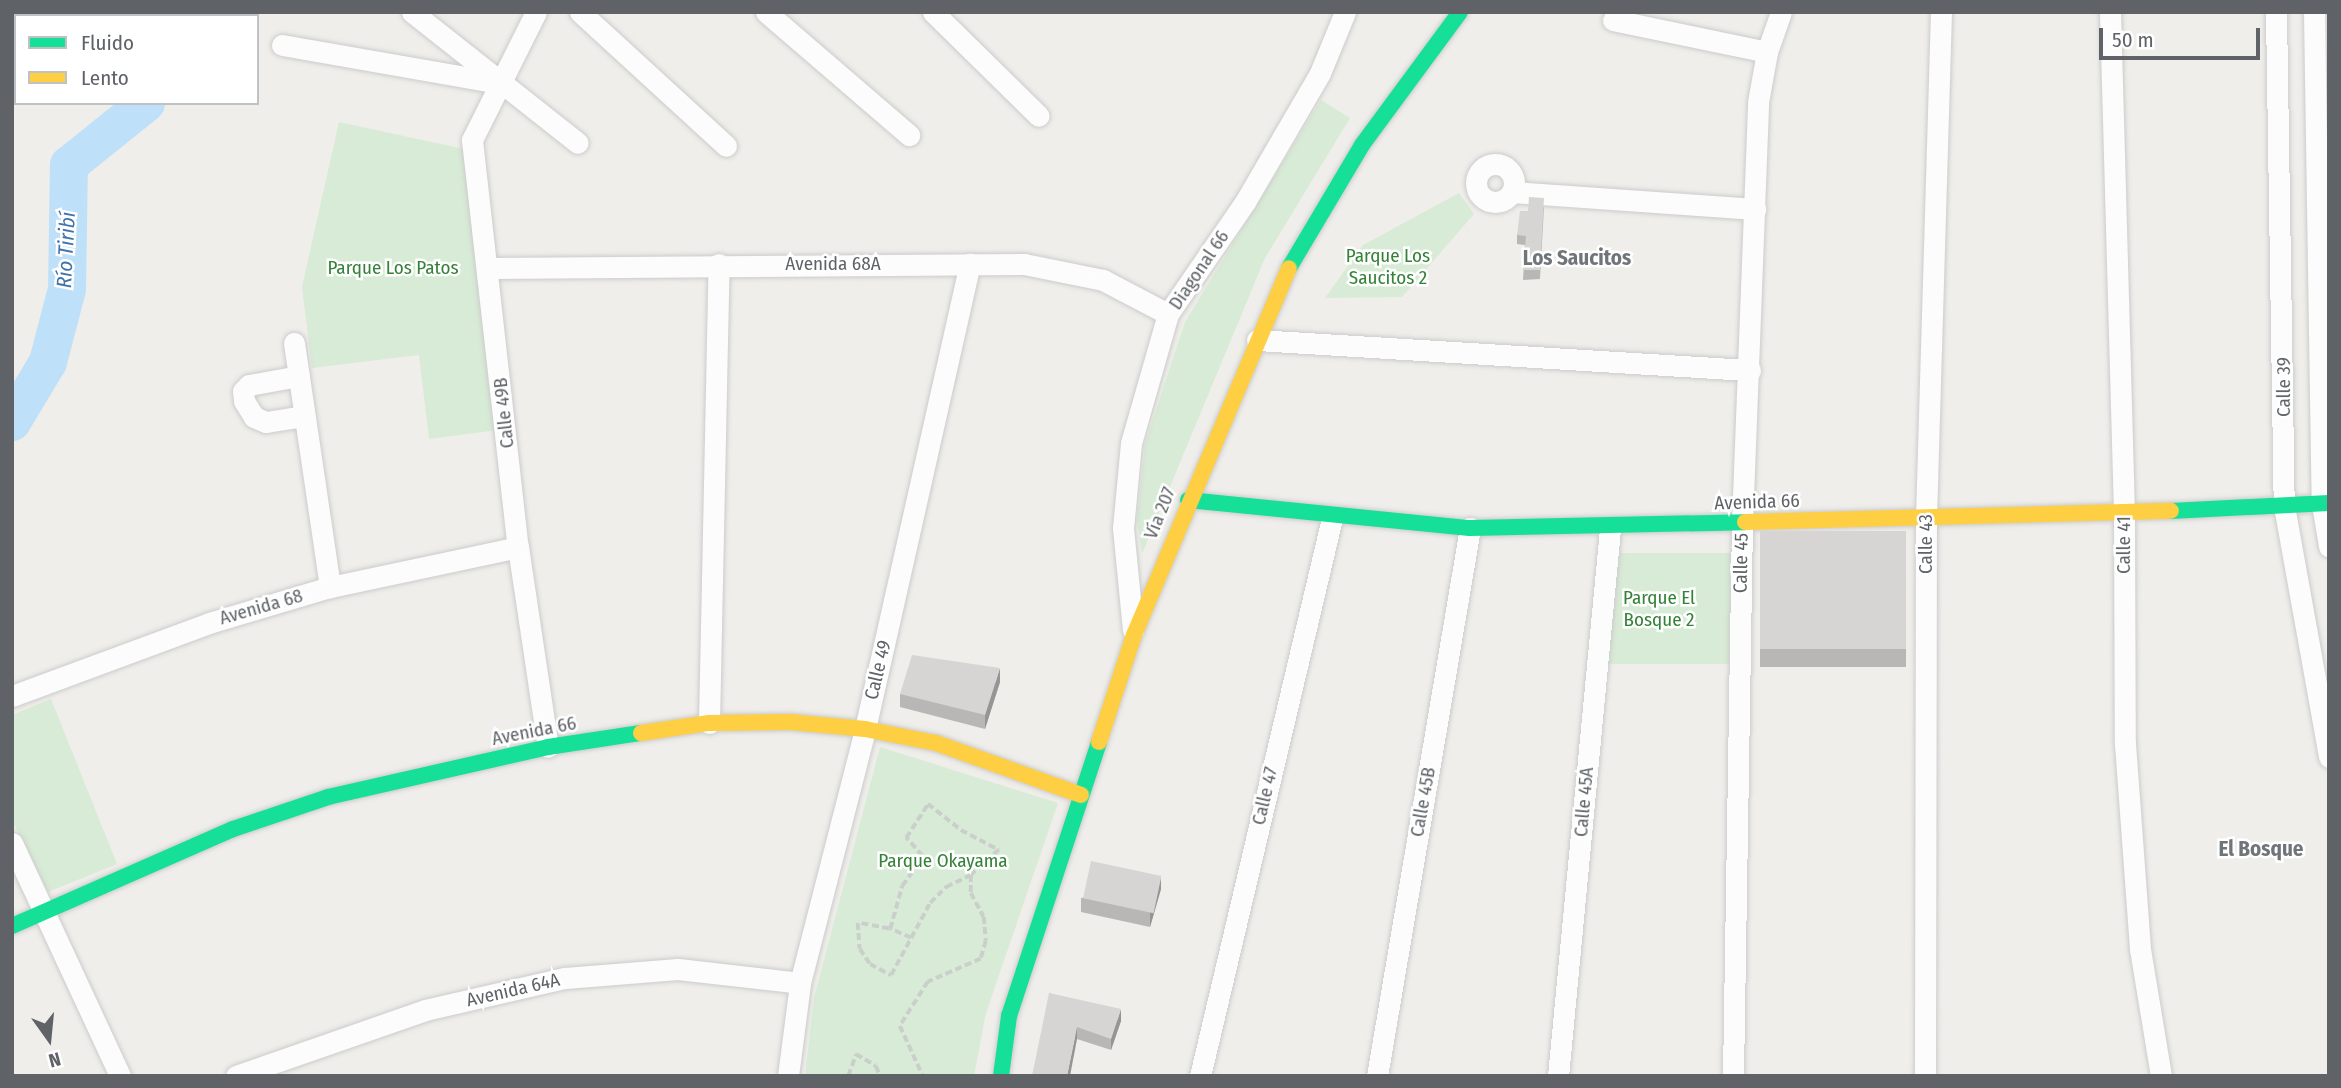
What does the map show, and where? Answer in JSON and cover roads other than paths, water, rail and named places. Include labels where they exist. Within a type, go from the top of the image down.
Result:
[{"type":"street","points":[[412,12],[578,143]]},
{"type":"street","name":"Calle 49B","points":[[536,12],[472,140],[489,268],[518,547],[548,747]]},
{"type":"street","points":[[580,12],[726,146]]},
{"type":"street","points":[[766,12],[909,135]]},
{"type":"street","points":[[933,12],[1039,116]]},
{"type":"street","name":"Diagonal 66","points":[[1134,635],[1123,528],[1131,443],[1168,314],[1245,202],[1320,73],[1345,12]]},
{"type":"street","name":"Vía 207","points":[[1001,1076],[1009,1016],[1134,635],[1188,500],[1257,340],[1291,264],[1363,145],[1460,12]]},
{"type":"street","name":"Calle 45","points":[[1733,1076],[1742,523],[1750,370],[1758,103],[1767,52],[1782,12]]},
{"type":"street","name":"Calle 43","points":[[1925,1076],[1926,517],[1941,12]]},
{"type":"street","name":"Calle 41","points":[[2110,12],[2124,514],[2126,757],[2140,949],[2161,1076]]},
{"type":"street","name":"Calle 39","points":[[2276,12],[2284,506],[2329,757]]},
{"type":"street","name":"Calle 39","points":[[2314,12],[2325,504],[2329,546]]},
{"type":"street","points":[[1613,20],[1767,52]]},
{"type":"street","points":[[282,45],[499,83]]},
{"type":"street","points":[[1512,192],[1755,209]]},
{"type":"street","points":[[709,723],[719,264]]},
{"type":"street","name":"Avenida 68A","points":[[489,268],[719,264],[1024,264],[1103,280],[1168,314]]},
{"type":"street","name":"Calle 49","points":[[788,1076],[800,983],[865,729],[970,264]]},
{"type":"street","points":[[1257,340],[1750,370]]},
{"type":"street","points":[[294,343],[330,587]]},
{"type":"street","points":[[299,376],[248,385],[243,391],[244,401],[254,417],[266,422],[305,416]]},
{"type":"street","name":"Avenida 66","points":[[1188,500],[1332,518],[1470,528],[1610,528],[1926,517],[2124,514],[2325,504]]},
{"type":"street","name":"Calle 47","points":[[1200,1076],[1332,518]]},
{"type":"street","name":"Calle 45B","points":[[1377,1076],[1470,528]]},
{"type":"street","name":"Calle 45A","points":[[1558,1076],[1610,528]]},
{"type":"street","name":"Avenida 68","points":[[12,696],[209,623],[330,587],[518,547]]},
{"type":"street","name":"Avenida 66","points":[[12,926],[233,829],[327,797],[548,747],[709,723],[791,722],[865,729],[936,743],[1081,795]]},
{"type":"street","points":[[12,843],[41,911],[120,1076]]},
{"type":"street","name":"Avenida 64A","points":[[236,1076],[425,1010],[565,978],[678,969],[800,983]]},
{"type":"waterway","name":"Río Tiribí","points":[[12,422],[48,362],[67,289],[69,165],[144,105]]},
{"type":"district","name":"Los Saucitos","points":[[1577,258]]},
{"type":"district","name":"El Bosque","points":[[2261,849]]},
{"type":"park label","name":"Parque Los Saucitos 2","points":[[1388,267]]},
{"type":"park label","name":"Parque Los Patos","points":[[393,268]]},
{"type":"park label","name":"Parque El Bosque 2","points":[[1659,609]]},
{"type":"park label","name":"Parque Okayama","points":[[943,861]]}]
